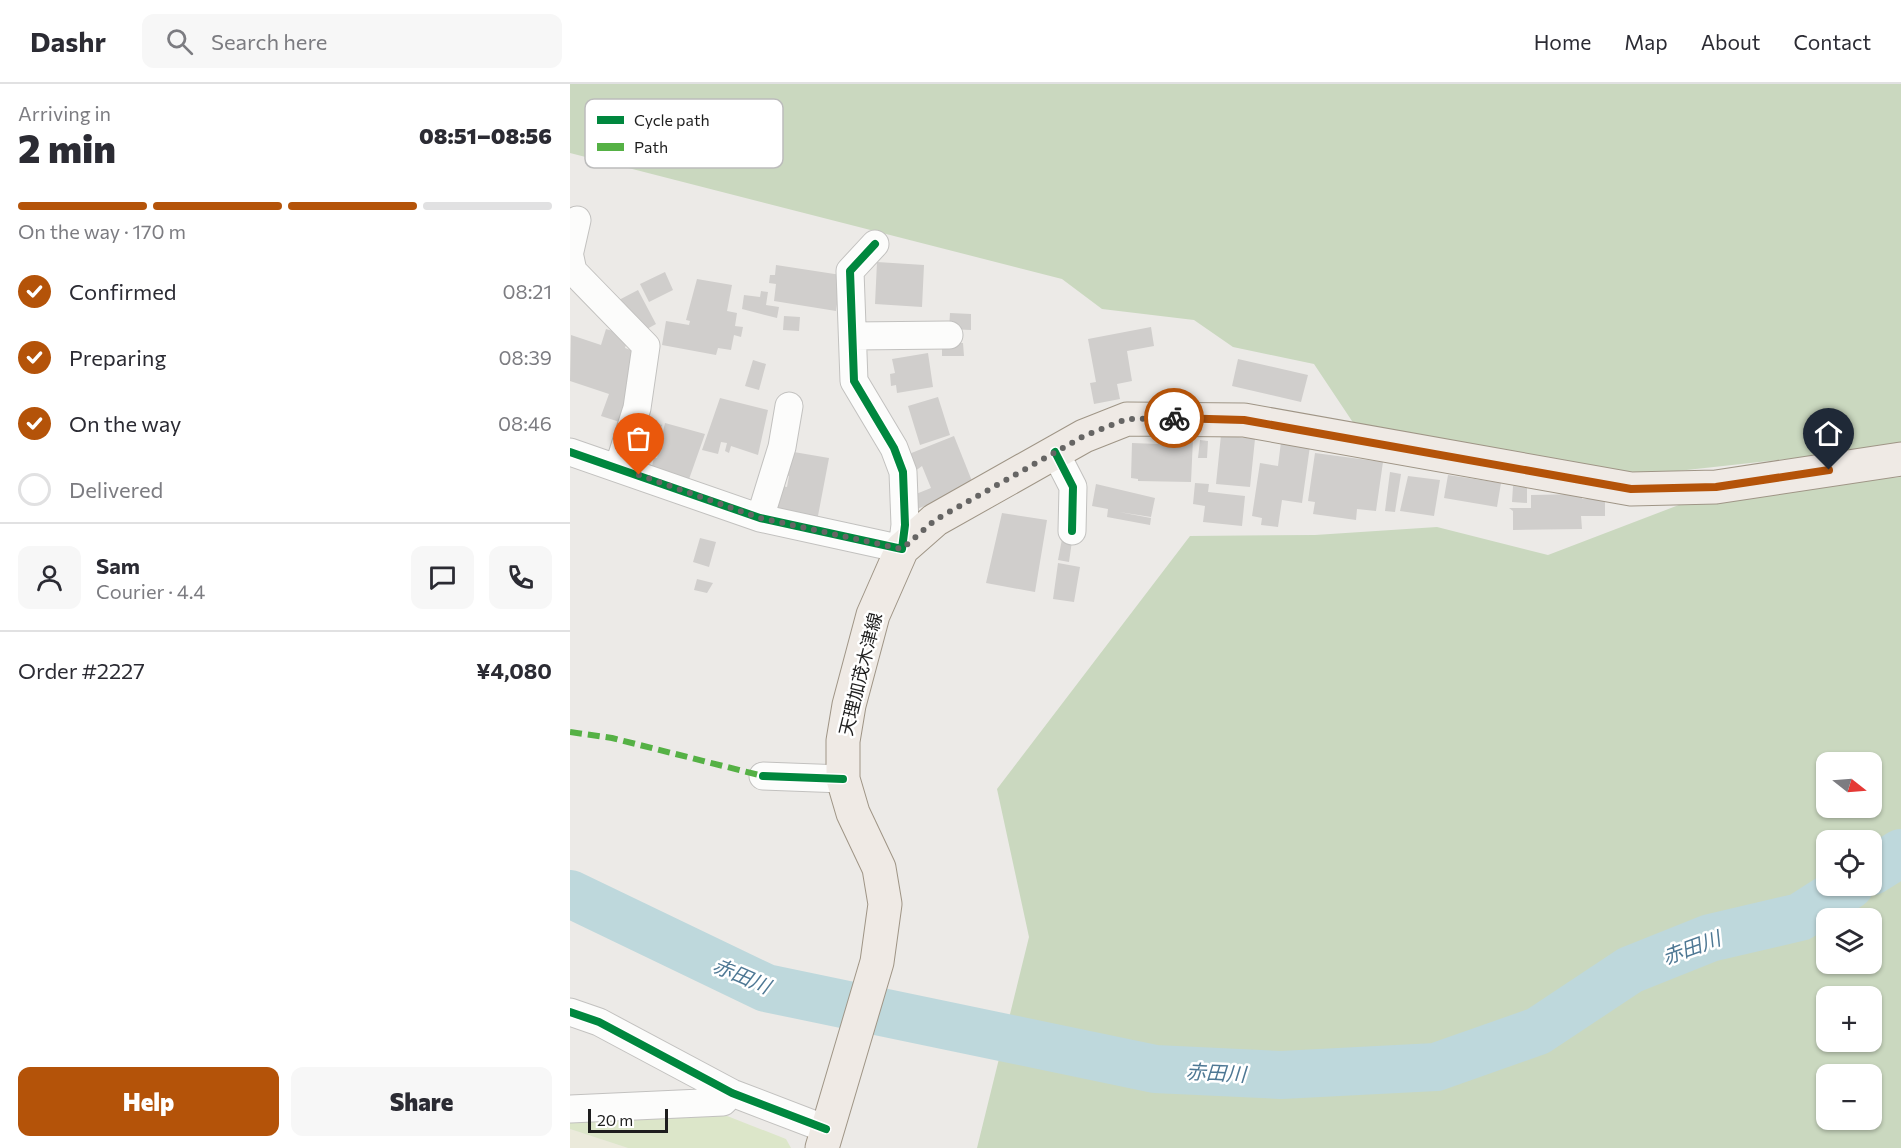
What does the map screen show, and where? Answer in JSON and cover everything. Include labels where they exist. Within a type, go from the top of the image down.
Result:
[{"type":"main road","name":"天理加茂木津線","points":[[824,1138],[878,962],[885,904],[879,868],[853,813],[843,779],[843,741],[849,705],[873,615],[902,549],[935,520],[1084,436],[1127,419],[1164,417],[1244,420],[1631,489],[1716,487],[1901,459]]},
{"type":"street","points":[[570,251],[577,220]]},
{"type":"street","points":[[570,452],[760,518],[902,549],[905,525],[903,472],[894,448],[854,381],[850,271],[875,244]]},
{"type":"street","points":[[570,257],[573,271],[646,346],[637,408],[618,468]]},
{"type":"street","points":[[853,336],[949,335]]},
{"type":"street","points":[[760,518],[782,447],[789,406]]},
{"type":"street","points":[[1054,453],[1074,487],[1072,531]]},
{"type":"street","points":[[763,776],[843,779]]},
{"type":"street","points":[[570,1012],[599,1022],[732,1093],[824,1138]]},
{"type":"street","points":[[570,1108],[723,1102],[732,1093]]},
{"type":"shaded area","points":[[570,1129],[628,1148],[570,1148]]},
{"type":"green space","points":[[570,84],[1901,84],[1901,449],[1860,456],[1787,459],[1650,474],[1503,456],[1356,427],[1314,364],[1233,347],[1194,320],[1102,309],[1062,279],[629,168],[783,168],[783,99],[585,99],[585,157],[570,153]]},
{"type":"green space","points":[[1901,477],[1901,1148],[977,1148],[1029,937],[997,789],[1190,536],[1315,535],[1437,527],[1548,555],[1705,495]]},
{"type":"green space","points":[[717,1112],[786,1139],[791,1148],[628,1148],[570,1129],[570,1117]]},
{"type":"building","points":[[877,262],[924,265],[922,307],[875,304]]},
{"type":"building","points":[[776,265],[841,275],[836,311],[774,301],[776,284],[769,283],[770,275],[775,275]]},
{"type":"building","points":[[665,272],[673,290],[649,302],[640,284]]},
{"type":"building","points":[[697,279],[732,285],[727,311],[737,313],[735,326],[743,327],[741,337],[734,335],[731,350],[718,348],[716,355],[662,345],[666,321],[689,325],[690,321],[686,320]]},
{"type":"building","points":[[638,290],[656,324],[636,335],[617,301]]},
{"type":"building","points":[[761,291],[768,292],[766,305],[779,307],[777,318],[742,309],[744,295],[760,297]]},
{"type":"building","points":[[950,313],[971,314],[971,330],[949,329]]},
{"type":"building","points":[[784,316],[800,317],[799,331],[783,330]]},
{"type":"building","points":[[1151,327],[1154,346],[1127,351],[1132,381],[1117,384],[1120,399],[1094,404],[1090,383],[1096,382],[1088,339]]},
{"type":"building","points":[[606,329],[629,336],[625,348],[640,353],[626,424],[601,416],[609,394],[570,381],[571,335],[601,345]]},
{"type":"building","points":[[942,343],[963,343],[964,356],[942,356]]},
{"type":"building","points":[[928,353],[933,387],[897,393],[896,385],[891,386],[890,374],[895,373],[892,359]]},
{"type":"building","points":[[1238,359],[1308,375],[1301,402],[1232,386]]},
{"type":"building","points":[[753,360],[766,364],[759,390],[745,386]]},
{"type":"building","points":[[938,397],[950,435],[920,445],[908,406]]},
{"type":"building","points":[[720,398],[768,410],[758,455],[731,446],[729,453],[725,451],[727,443],[721,442],[718,454],[702,450]]},
{"type":"building","points":[[641,419],[662,425],[656,448],[638,443],[633,456],[649,460],[646,470],[629,465]]},
{"type":"building","points":[[665,423],[705,434],[688,482],[651,471],[654,457],[657,458]]},
{"type":"building","points":[[1221,435],[1255,439],[1250,487],[1216,484]]},
{"type":"building","points":[[954,436],[974,486],[917,509],[911,496],[931,488],[922,466],[911,474],[904,456]]},
{"type":"building","points":[[1159,438],[1193,439],[1191,482],[1138,481],[1138,479],[1131,478],[1132,443],[1158,444]]},
{"type":"building","points":[[1200,440],[1208,441],[1207,458],[1198,458]]},
{"type":"building","points":[[1281,442],[1310,446],[1302,503],[1282,500],[1278,527],[1261,525],[1262,518],[1252,516],[1260,463],[1278,466]]},
{"type":"building","points":[[782,450],[829,458],[817,521],[771,512],[777,485],[787,487],[789,476],[777,474]]},
{"type":"building","points":[[1315,453],[1383,462],[1376,511],[1357,509],[1356,520],[1313,514],[1315,502],[1308,501]]},
{"type":"building","points":[[1390,472],[1401,474],[1395,512],[1385,511]]},
{"type":"building","points":[[1448,475],[1501,483],[1497,507],[1444,498]]},
{"type":"building","points":[[1408,476],[1440,480],[1434,516],[1400,511]]},
{"type":"building","points":[[1195,483],[1209,484],[1208,492],[1245,496],[1242,526],[1203,522],[1205,506],[1193,504]]},
{"type":"building","points":[[1096,484],[1155,498],[1151,517],[1119,512],[1151,518],[1150,525],[1107,517],[1108,509],[1092,506]]},
{"type":"building","points":[[1513,486],[1527,487],[1527,503],[1512,502]]},
{"type":"building","points":[[1582,494],[1582,499],[1605,499],[1605,516],[1581,516],[1582,529],[1513,530],[1513,511],[1509,508],[1531,508],[1531,495]]},
{"type":"building","points":[[1002,513],[1047,520],[1035,592],[986,583]]},
{"type":"building","points":[[700,538],[716,542],[709,567],[693,562]]},
{"type":"building","points":[[1062,539],[1072,541],[1069,562],[1058,560]]},
{"type":"building","points":[[1058,563],[1080,567],[1074,602],[1053,599]]},
{"type":"building","points":[[697,579],[713,583],[707,593],[694,590]]},
{"type":"waterway","name":"赤田川","points":[[1882,865],[1901,853]]},
{"type":"waterway","name":"赤田川","points":[[570,894],[766,988],[1155,1069],[1281,1075],[1436,1067],[1538,1031],[1630,970],[1710,938],[1800,917],[1833,896]]},
{"type":"marked path","points":[[570,732],[612,738],[763,776]]},
{"type":"cycle path","points":[[570,452],[760,518],[902,549],[905,525],[903,472],[894,448],[854,381],[850,271],[875,244]]},
{"type":"cycle path","points":[[1055,452],[1073,487],[1072,531]]},
{"type":"cycle path","points":[[763,776],[843,779]]},
{"type":"cycle path","points":[[570,1012],[599,1022],[732,1093],[826,1129]]},
{"type":"way so far","points":[[639,475],[760,518],[902,549],[935,520],[1084,436],[1127,419],[1174,418]]},
{"type":"route","points":[[1174,418],[1244,420],[1631,489],[1716,487],[1829,470]]}]
